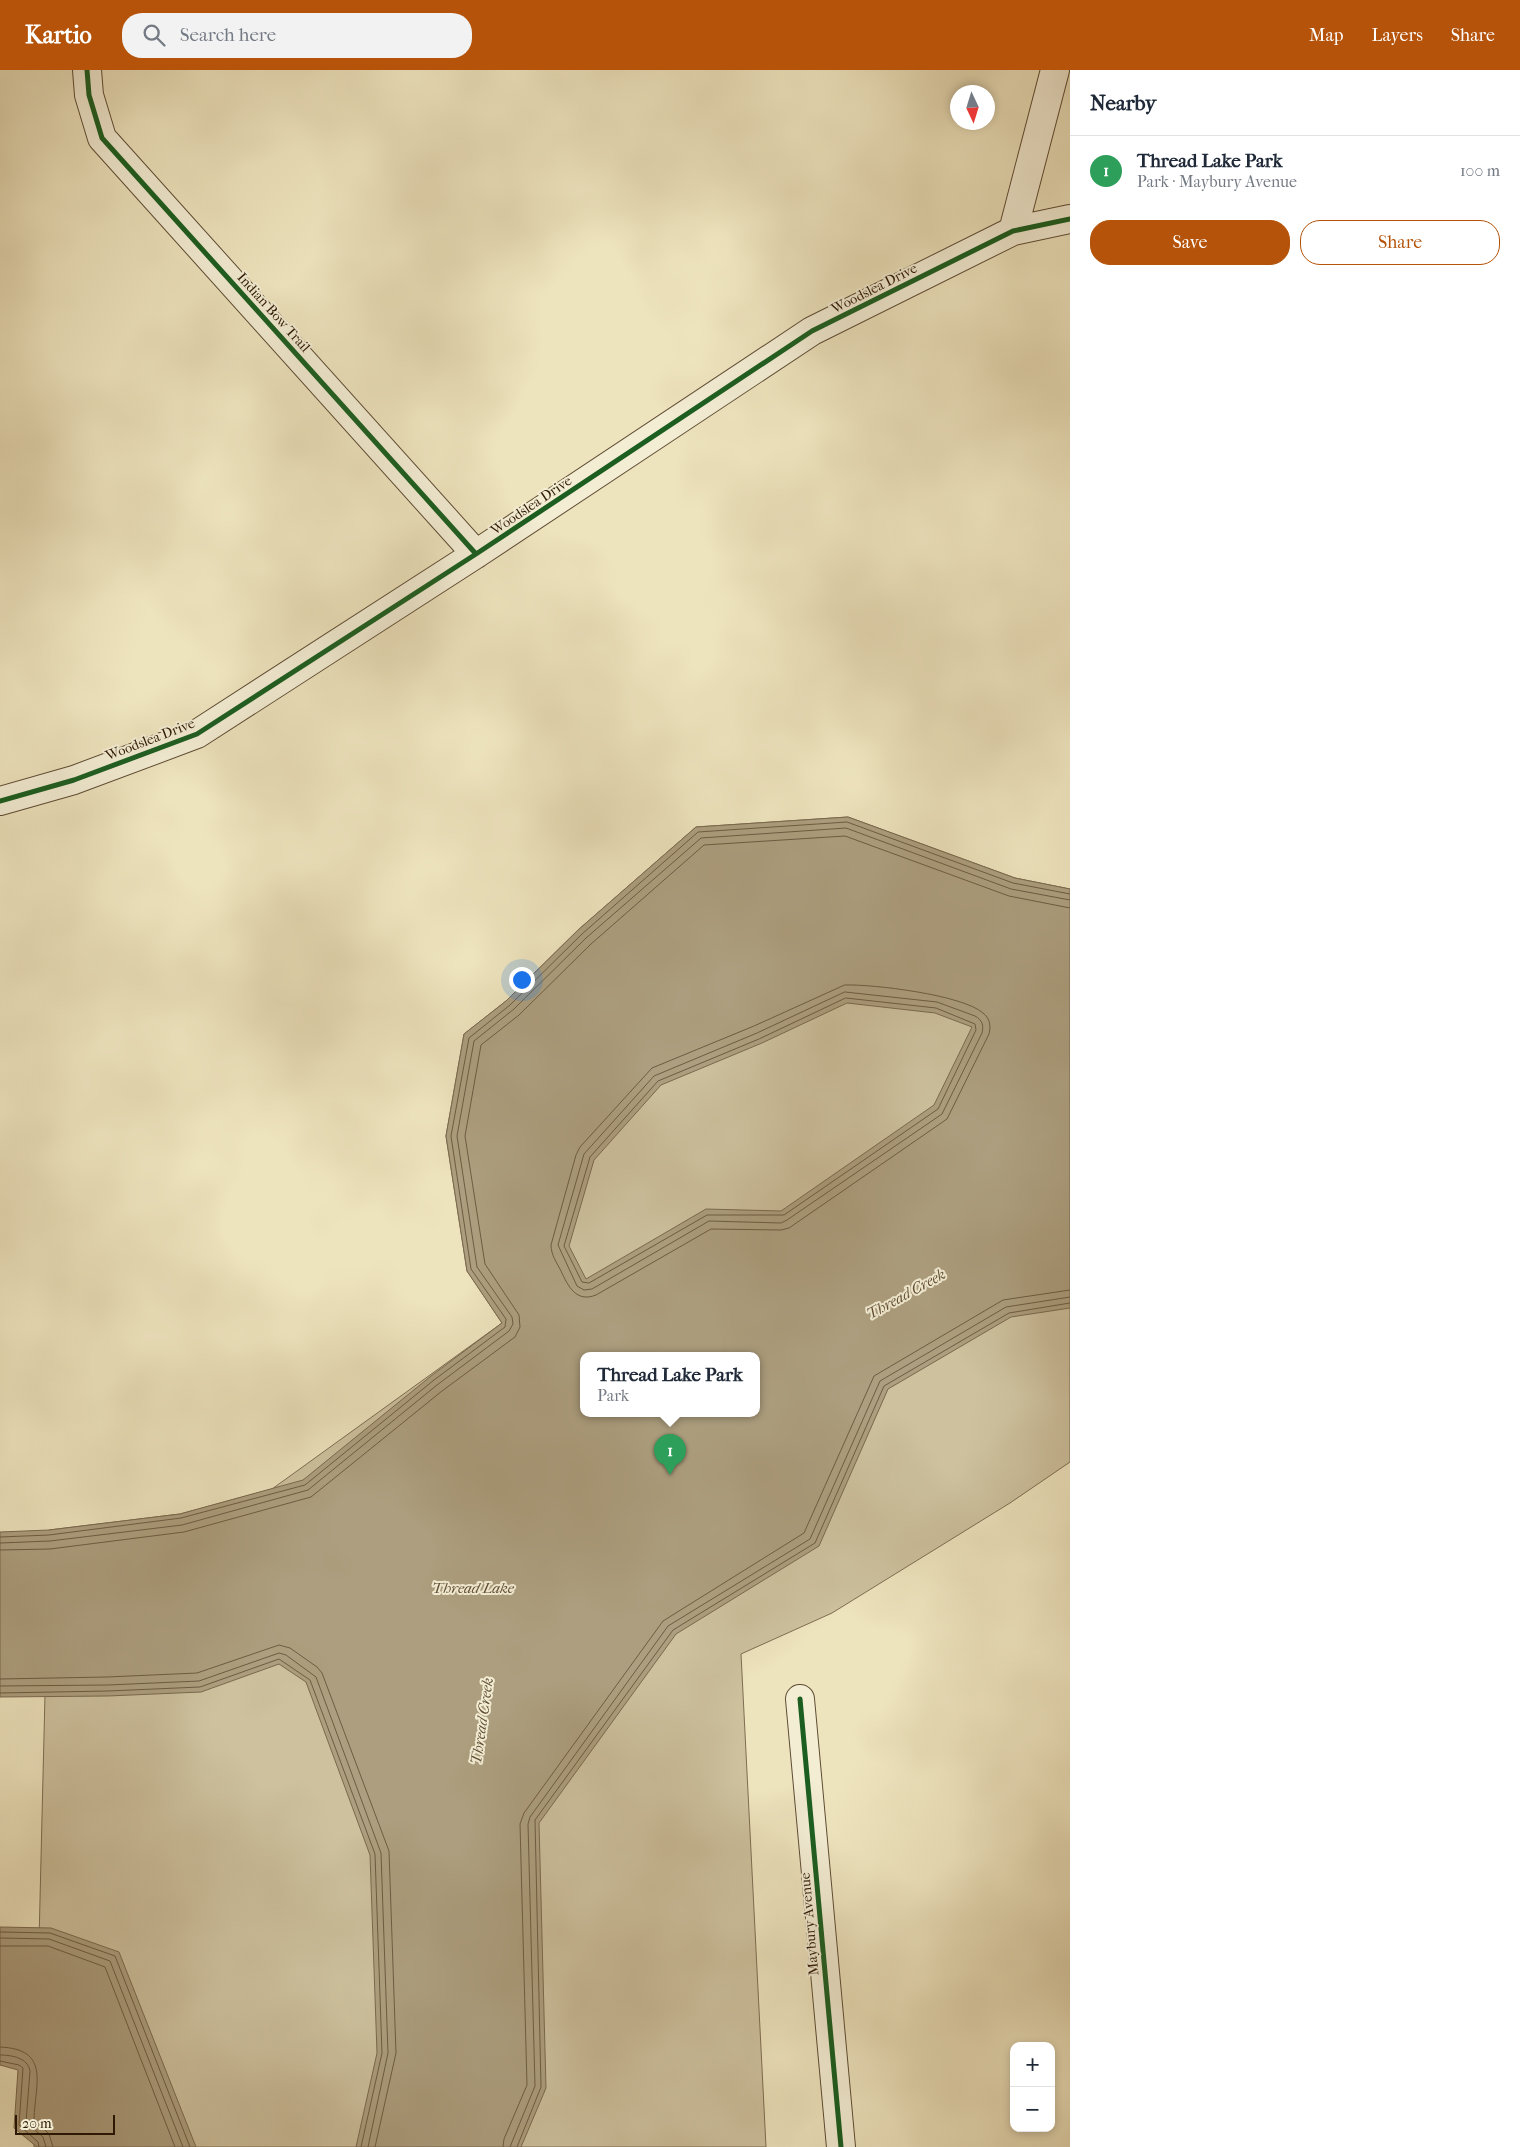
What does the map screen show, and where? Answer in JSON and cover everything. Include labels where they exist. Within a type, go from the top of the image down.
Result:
[{"type":"street","name":"Indian Bow Trail","points":[[87,70],[89,95],[102,138],[476,554]]},
{"type":"street","points":[[1013,231],[1055,70]]},
{"type":"street","name":"Woodslea Drive","points":[[0,801],[74,780],[197,734],[476,554],[812,332],[1013,231],[1070,219]]},
{"type":"street","name":"Maybury Avenue","points":[[800,1699],[841,2147]]},
{"type":"shaded area","points":[[848,817],[1015,878],[1070,889],[1070,1462],[1010,1503],[832,1613],[741,1654],[766,2147],[34,2147],[49,1530],[180,1514],[272,1489],[502,1323],[467,1271],[446,1136],[464,1034],[506,1001],[578,930],[696,827]]},
{"type":"water","name":"Thread Lake","points":[[848,817],[1015,878],[1070,889],[1070,1308],[1011,1317],[888,1389],[819,1546],[676,1634],[539,1823],[546,2088],[521,2147],[356,2147],[377,2053],[370,1855],[306,1682],[279,1664],[201,1692],[108,1696],[0,1697],[0,1532],[49,1530],[180,1514],[303,1480],[431,1376],[502,1323],[467,1271],[446,1136],[464,1034],[506,1001],[578,930],[696,827]],"holes":[[[847,1003],[935,1013],[972,1027],[934,1105],[781,1211],[706,1209],[586,1279],[569,1246],[594,1160],[661,1085],[762,1043]]]},
{"type":"water","points":[[0,1927],[51,1928],[119,1952],[196,2147],[37,2147],[14,2128],[18,2070],[0,2065]]},
{"type":"cycle path","points":[[87,70],[89,95],[102,138],[476,554]]},
{"type":"cycle path","points":[[0,801],[74,780],[197,734],[476,554],[812,331],[1013,231],[1070,219]]},
{"type":"cycle path","points":[[800,1699],[841,2147]]},
{"type":"place","name":"Thread Lake Park","points":[[670,1475]]},
{"type":"water label","name":"Thread Creek","points":[[906,1294]]},
{"type":"water label","name":"Thread Creek","points":[[482,1721]]}]
